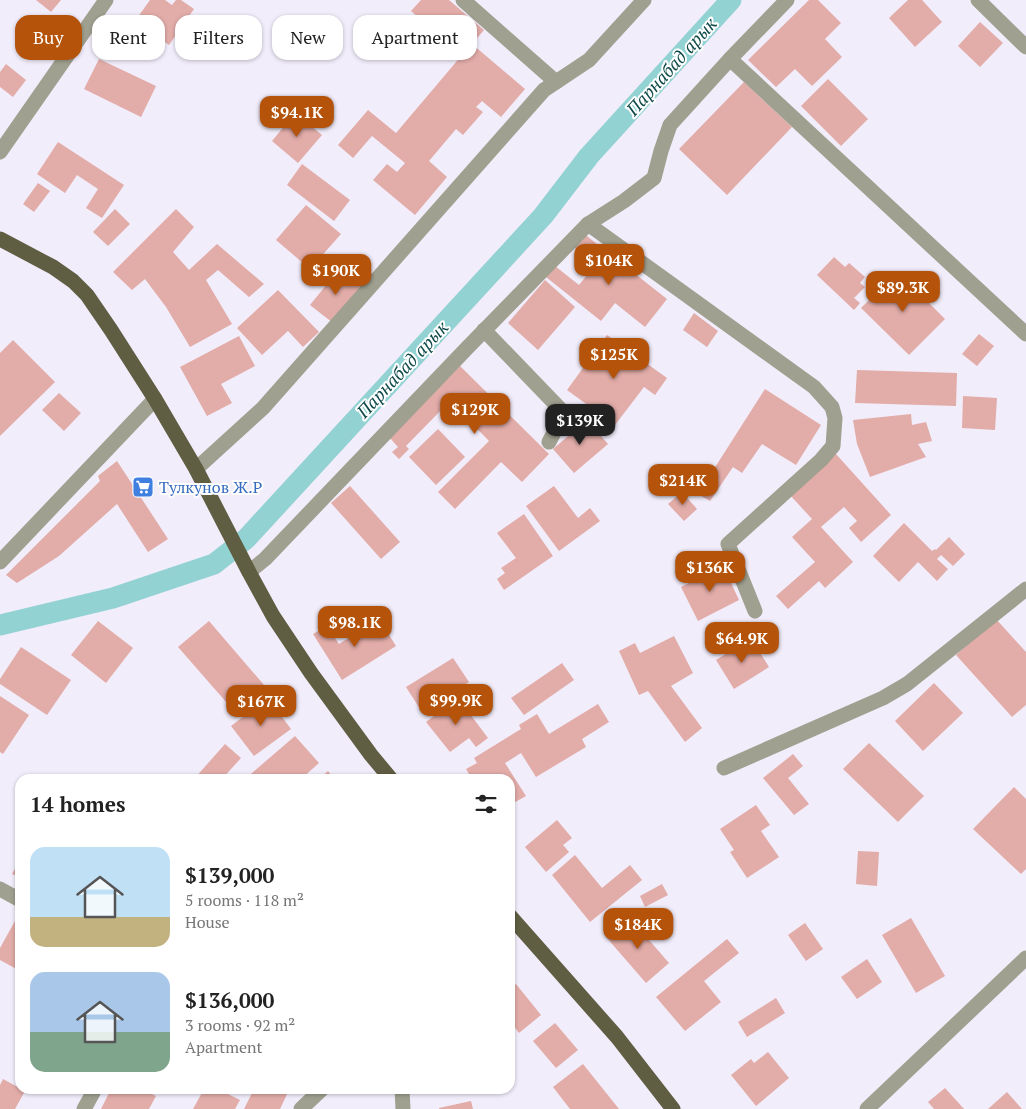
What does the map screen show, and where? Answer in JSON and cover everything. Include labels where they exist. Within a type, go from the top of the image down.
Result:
[{"type":"main road","points":[[0,239],[53,267],[73,281],[87,295],[155,399],[196,469],[273,616],[311,673],[370,755],[387,774]]},
{"type":"main road","points":[[515,922],[617,1037],[673,1109]]},
{"type":"street","points":[[0,152],[106,0]]},
{"type":"street","points":[[463,0],[556,82]]},
{"type":"street","points":[[249,572],[266,559],[484,330],[588,224],[624,201],[654,178],[670,125],[787,0]]},
{"type":"street","points":[[978,0],[1026,47]]},
{"type":"street","points":[[196,469],[263,408],[544,90],[589,60],[636,2]]},
{"type":"street","points":[[730,59],[1026,334]]},
{"type":"street","points":[[588,224],[814,387],[832,406],[835,418],[833,446],[821,460],[728,544],[755,611]]},
{"type":"street","points":[[484,330],[564,413],[549,442]]},
{"type":"street","points":[[0,562],[155,399]]},
{"type":"street","points":[[724,768],[883,698],[907,684],[1026,589]]},
{"type":"street","points":[[0,889],[15,897]]},
{"type":"street","points":[[867,1109],[1026,958]]},
{"type":"street","points":[[84,1109],[92,1094]]},
{"type":"street","points":[[301,1109],[317,1094]]},
{"type":"street","points":[[402,1094],[403,1109]]},
{"type":"building","points":[[36,0],[61,0],[51,12]]},
{"type":"building","points":[[150,0],[165,0],[172,5],[176,0],[181,0],[194,9],[190,15],[175,15],[175,36],[169,45],[165,42],[165,15],[139,15]]},
{"type":"building","points":[[421,0],[449,0],[466,15],[416,15],[411,11]]},
{"type":"building","points":[[809,0],[818,0],[841,23],[825,39],[842,57],[812,86],[795,69],[776,87],[748,60]]},
{"type":"building","points":[[908,0],[922,0],[942,22],[915,47],[889,18]]},
{"type":"building","points":[[980,22],[1003,43],[980,67],[958,46]]},
{"type":"building","points":[[477,24],[484,30],[477,38]]},
{"type":"building","points":[[477,48],[525,89],[501,117],[482,101],[476,107],[483,112],[463,135],[456,129],[429,161],[447,177],[415,215],[373,180],[387,164],[397,172],[405,163],[372,136],[353,158],[338,145],[368,110],[396,133],[458,60],[477,60]]},
{"type":"building","points":[[98,60],[156,86],[141,117],[84,89]]},
{"type":"building","points":[[6,64],[26,80],[13,97],[0,87],[0,72]]},
{"type":"building","points":[[828,79],[868,119],[841,146],[801,106]]},
{"type":"building","points":[[744,82],[792,127],[727,195],[679,149]]},
{"type":"building","points":[[295,113],[322,135],[298,163],[272,141]]},
{"type":"building","points":[[58,142],[124,185],[102,218],[86,208],[98,189],[77,175],[65,193],[37,174]]},
{"type":"building","points":[[302,164],[350,200],[334,221],[287,185]]},
{"type":"building","points":[[38,183],[50,191],[34,212],[23,204]]},
{"type":"building","points":[[306,205],[341,234],[310,269],[276,240]]},
{"type":"building","points":[[115,209],[130,224],[108,246],[93,232]]},
{"type":"building","points":[[176,209],[194,227],[173,252],[189,270],[217,244],[264,284],[249,297],[218,270],[206,280],[232,324],[190,347],[166,307],[145,279],[132,290],[113,272]]},
{"type":"building","points":[[583,233],[667,299],[645,327],[615,303],[601,321],[546,277],[555,266],[579,285],[596,264],[572,246]]},
{"type":"building","points":[[834,257],[845,267],[849,263],[865,277],[860,283],[865,287],[854,298],[860,303],[854,310],[817,275]]},
{"type":"building","points":[[340,268],[363,286],[333,323],[310,305]]},
{"type":"building","points":[[898,272],[945,319],[909,355],[861,308]]},
{"type":"building","points":[[545,280],[575,307],[538,350],[508,323]]},
{"type":"building","points":[[278,290],[319,332],[303,347],[288,331],[262,355],[237,328]]},
{"type":"building","points":[[694,313],[718,331],[707,347],[683,330]]},
{"type":"building","points":[[979,334],[994,346],[977,366],[962,354]]},
{"type":"building","points":[[607,335],[667,378],[655,395],[644,387],[615,425],[567,390]]},
{"type":"building","points":[[239,336],[255,366],[221,384],[232,403],[207,416],[180,367]]},
{"type":"building","points":[[13,340],[55,382],[0,436],[0,353]]},
{"type":"building","points":[[460,366],[549,454],[522,482],[501,462],[455,509],[438,492],[489,441],[450,401],[406,446],[409,449],[399,459],[392,452],[398,447],[389,437]]},
{"type":"building","points":[[857,370],[957,373],[956,406],[855,403]]},
{"type":"building","points":[[765,389],[821,425],[796,465],[762,444],[742,473],[733,467],[710,501],[698,494]]},
{"type":"building","points":[[59,393],[81,413],[64,431],[42,410]]},
{"type":"building","points":[[963,396],[997,398],[995,430],[962,428]]},
{"type":"building","points":[[911,414],[912,425],[926,422],[932,441],[918,444],[926,457],[870,477],[857,444],[853,420]]},
{"type":"building","points":[[587,420],[608,444],[574,473],[553,449]]},
{"type":"building","points":[[438,429],[465,457],[436,485],[409,457]]},
{"type":"building","points":[[836,454],[891,515],[861,542],[849,528],[857,521],[844,507],[821,527],[853,562],[825,588],[819,581],[788,609],[776,596],[815,562],[792,537],[812,519],[790,495]]},
{"type":"building","points":[[117,461],[168,539],[148,552],[117,504],[59,556],[17,583],[6,575],[100,481],[98,476]]},
{"type":"building","points":[[350,486],[400,542],[381,559],[331,503]]},
{"type":"building","points":[[554,486],[578,518],[590,508],[600,521],[559,551],[526,506]]},
{"type":"building","points":[[682,492],[697,509],[684,521],[668,504]]},
{"type":"building","points":[[524,514],[553,556],[504,590],[497,579],[505,573],[501,568],[516,558],[497,533]]},
{"type":"building","points":[[904,523],[932,551],[936,550],[949,537],[965,554],[953,566],[941,555],[937,559],[948,569],[937,581],[918,562],[899,582],[873,556]]},
{"type":"building","points":[[723,566],[739,600],[698,621],[681,587]]},
{"type":"building","points":[[379,619],[396,646],[342,680],[313,634],[327,626],[339,644]]},
{"type":"building","points":[[996,619],[1026,652],[1026,705],[1012,717],[956,655]]},
{"type":"building","points":[[98,621],[133,648],[106,683],[71,655]]},
{"type":"building","points":[[209,621],[264,685],[234,711],[178,647]]},
{"type":"building","points":[[674,636],[693,673],[671,686],[702,728],[685,742],[648,691],[639,695],[619,651],[635,643],[640,653]]},
{"type":"building","points":[[751,638],[769,667],[734,689],[716,660]]},
{"type":"building","points":[[21,647],[71,680],[47,715],[0,684],[0,679]]},
{"type":"building","points":[[453,658],[469,682],[422,712],[406,687]]},
{"type":"building","points":[[562,663],[574,680],[524,715],[511,698]]},
{"type":"building","points":[[934,683],[963,713],[923,751],[895,721]]},
{"type":"building","points":[[0,696],[29,715],[3,754],[0,752]]},
{"type":"building","points":[[268,698],[291,729],[254,756],[231,726]]},
{"type":"building","points":[[458,698],[488,738],[476,747],[469,738],[450,752],[426,722]]},
{"type":"building","points":[[598,704],[609,722],[582,739],[586,747],[536,777],[521,753],[505,763],[512,774],[469,774],[466,769],[477,763],[474,758],[521,729],[519,725],[537,714],[549,734]]},
{"type":"building","points":[[295,736],[319,763],[307,774],[251,774]]},
{"type":"building","points":[[869,743],[924,796],[898,822],[843,769]]},
{"type":"building","points":[[225,744],[241,758],[227,774],[198,774]]},
{"type":"building","points":[[793,754],[803,766],[788,778],[809,804],[794,815],[763,778]]},
{"type":"building","points":[[515,779],[526,796],[515,802]]},
{"type":"building","points":[[1014,787],[1026,799],[1026,869],[1021,874],[973,829]]},
{"type":"building","points":[[756,805],[770,825],[761,831],[779,857],[747,878],[730,852],[734,850],[720,829]]},
{"type":"building","points":[[557,820],[572,838],[563,845],[569,852],[546,872],[525,847]]},
{"type":"building","points":[[858,851],[879,852],[877,886],[856,884]]},
{"type":"building","points":[[575,855],[602,888],[630,865],[642,880],[590,922],[552,875]]},
{"type":"building","points":[[662,884],[668,895],[645,907],[640,896]]},
{"type":"building","points":[[629,917],[669,963],[646,983],[606,937]]},
{"type":"building","points":[[911,918],[945,976],[916,993],[882,935]]},
{"type":"building","points":[[15,921],[15,968],[0,960],[0,948]]},
{"type":"building","points":[[805,923],[823,949],[806,961],[788,935]]},
{"type":"building","points":[[727,939],[739,953],[704,981],[721,1002],[685,1031],[656,997]]},
{"type":"building","points":[[867,959],[882,982],[857,999],[841,977]]},
{"type":"building","points":[[515,985],[541,1015],[519,1033],[515,1028]]},
{"type":"building","points":[[776,998],[785,1013],[747,1037],[738,1022]]},
{"type":"building","points":[[555,1023],[578,1050],[556,1068],[533,1041]]},
{"type":"building","points":[[768,1052],[789,1078],[756,1106],[731,1075],[751,1059],[754,1063]]},
{"type":"building","points":[[583,1064],[619,1109],[570,1109],[553,1087]]},
{"type":"building","points":[[3,1079],[15,1086],[15,1094],[23,1094],[15,1109],[0,1109],[0,1085]]},
{"type":"building","points":[[945,1088],[964,1109],[934,1109],[928,1102]]},
{"type":"building","points":[[1007,1092],[1022,1109],[988,1109]]},
{"type":"building","points":[[108,1094],[152,1094],[156,1096],[149,1109],[101,1109]]},
{"type":"building","points":[[201,1094],[228,1094],[240,1100],[235,1109],[193,1109]]},
{"type":"building","points":[[252,1094],[287,1094],[280,1109],[244,1109]]},
{"type":"building","points":[[471,1101],[473,1109],[439,1109],[439,1108]]},
{"type":"waterway","name":"Парнабад арык","points":[[0,625],[113,598],[214,564],[246,539],[543,216],[589,156],[731,0]]},
{"type":"place","name":"Тулкунов Ж.Р","points":[[143,487]]}]
